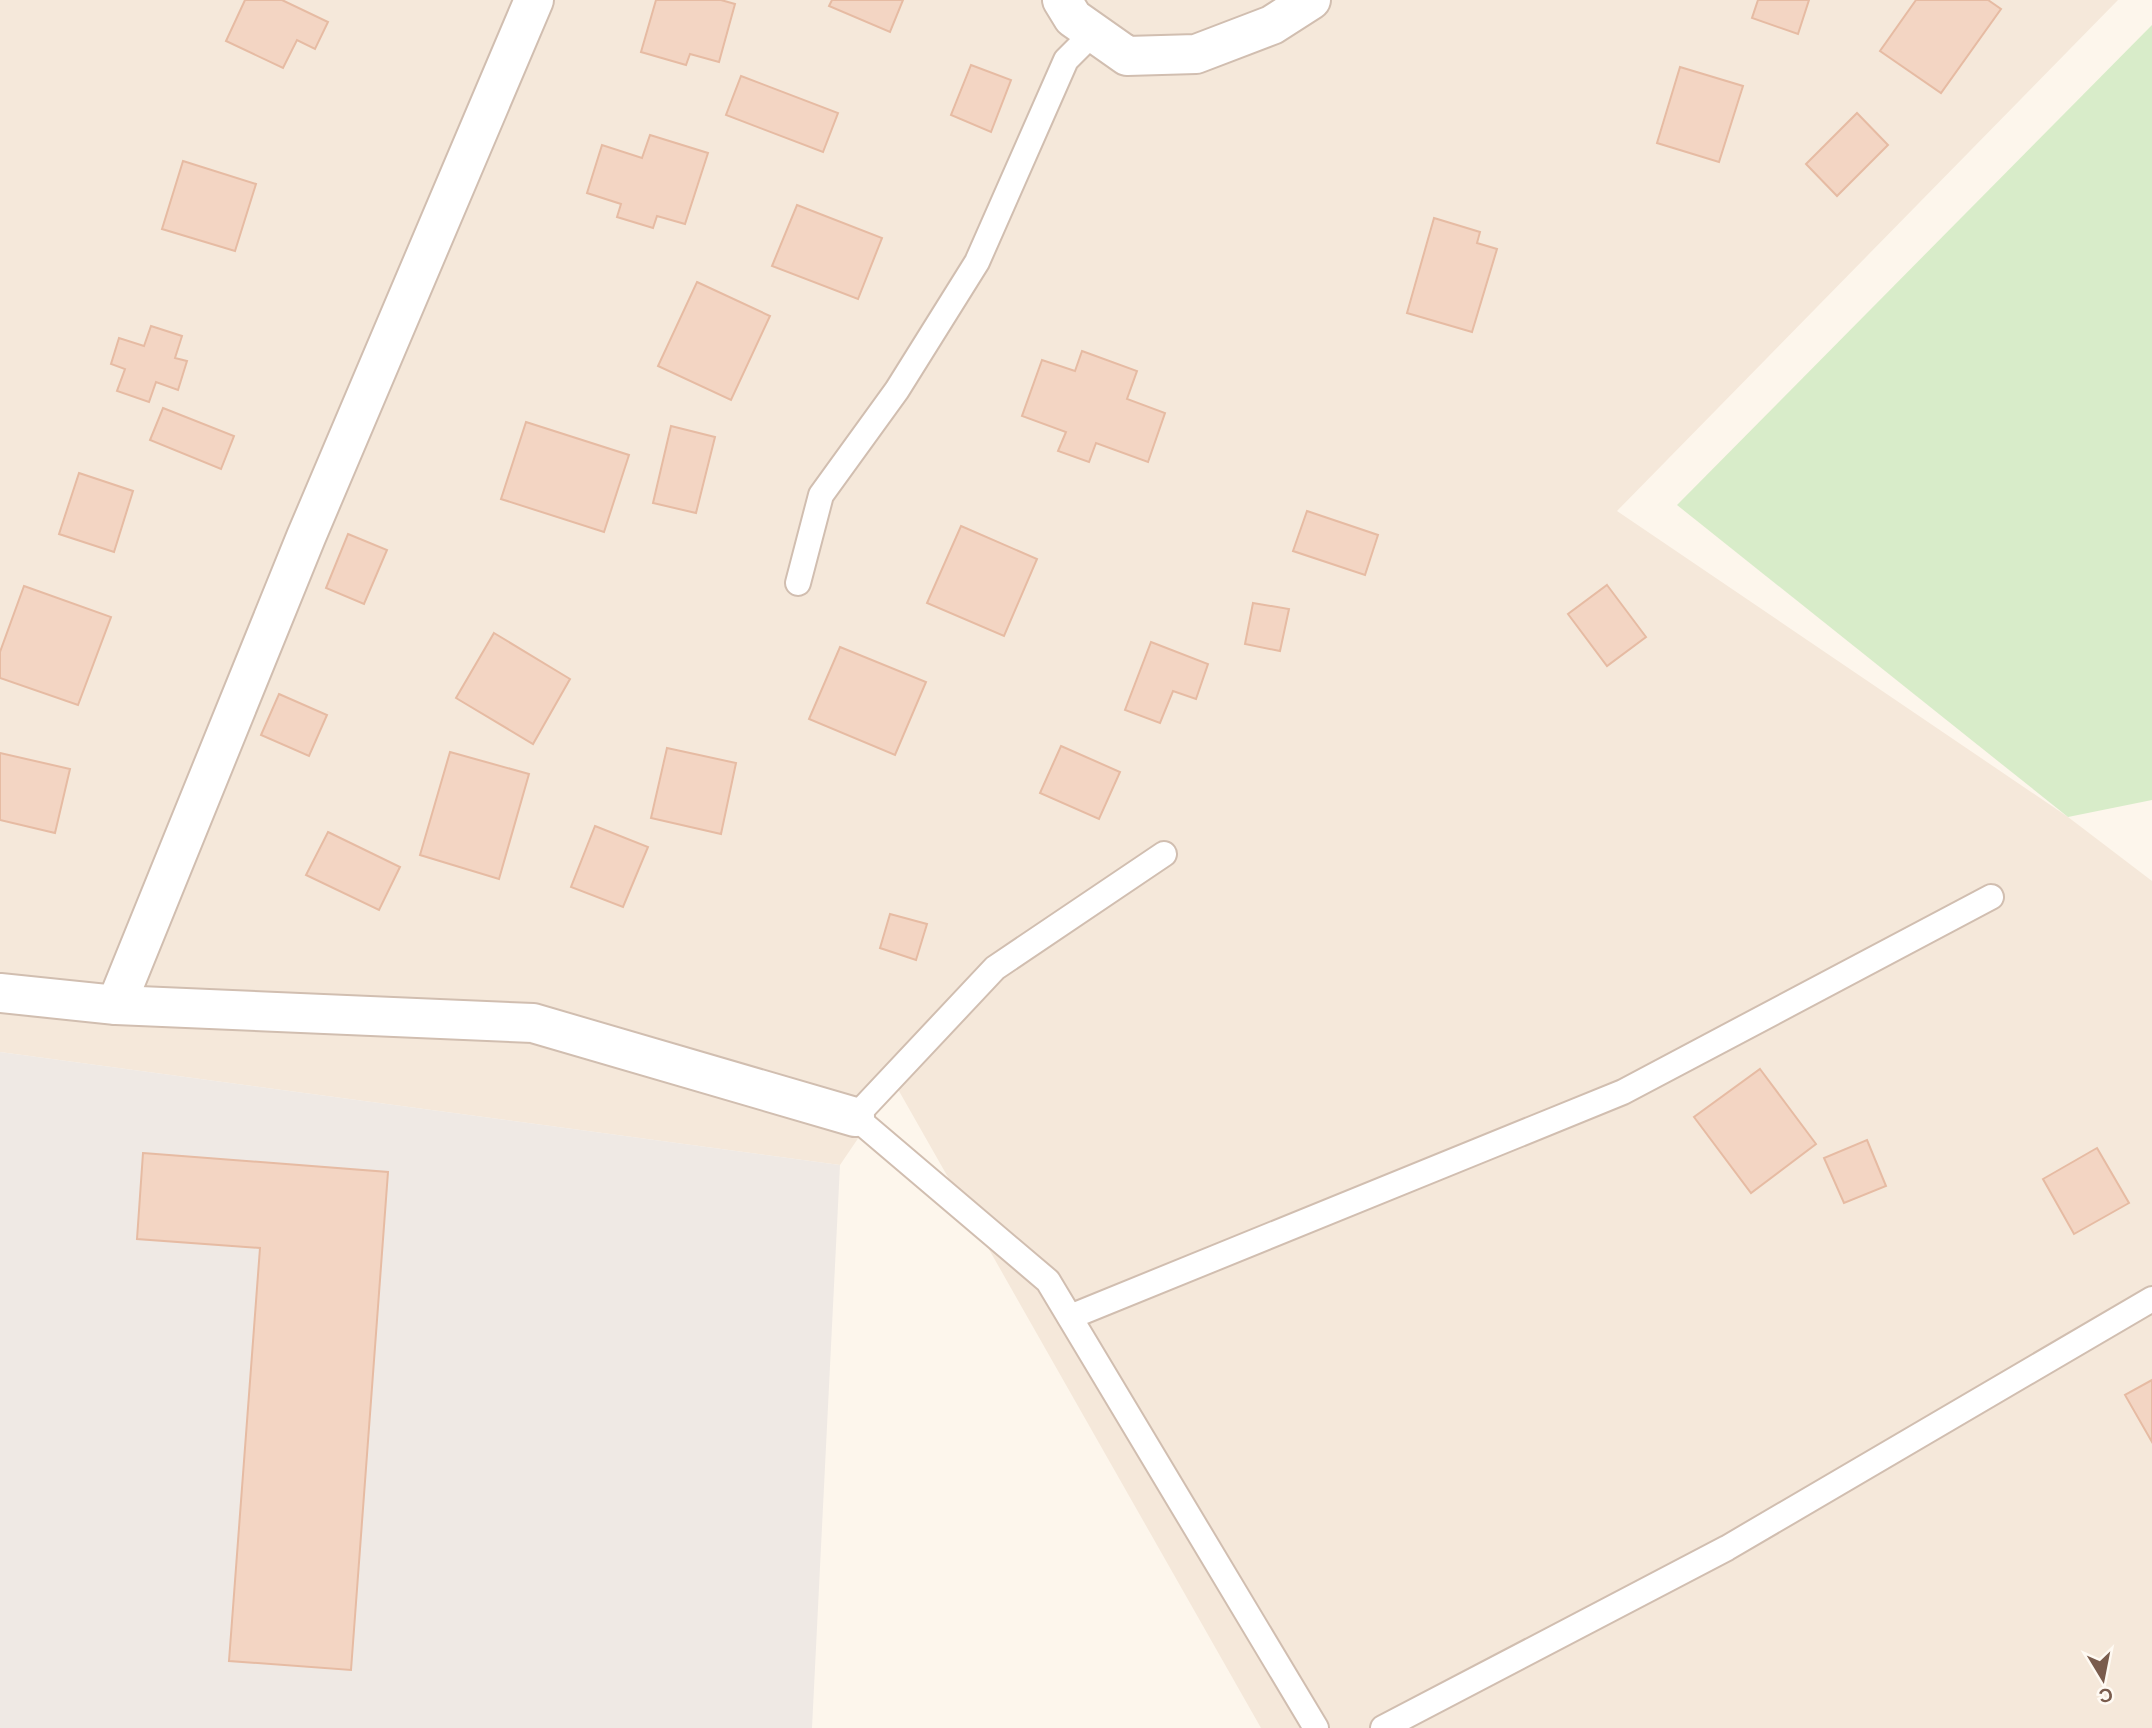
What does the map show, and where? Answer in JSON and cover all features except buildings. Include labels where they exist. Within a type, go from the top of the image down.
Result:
[{"type":"street","points":[[116,1005],[306,537],[534,0]]},
{"type":"street","points":[[1062,0],[1073,18],[1127,56],[1196,54],[1272,25],[1311,0]]},
{"type":"street","points":[[0,993],[116,1005],[533,1023],[855,1117]]},
{"type":"lane","points":[[798,583],[821,495],[897,390],[977,262],[1066,60],[1094,32]]},
{"type":"lane","points":[[1164,854],[995,968],[855,1117],[1048,1281],[1316,1728]]},
{"type":"lane","points":[[1070,1317],[1623,1092],[1991,897]]},
{"type":"lane","points":[[1382,1728],[1727,1548],[2152,1299]]},
{"type":"shaded area","points":[[0,0],[2118,0],[1617,511],[2068,817],[2152,881],[2152,1728],[1261,1728],[895,1084],[840,1165],[0,1052]]},
{"type":"shaded area","points":[[0,1052],[840,1165],[812,1728],[0,1728]]},
{"type":"green space","points":[[2152,25],[2152,800],[2068,817],[1677,505]]}]
